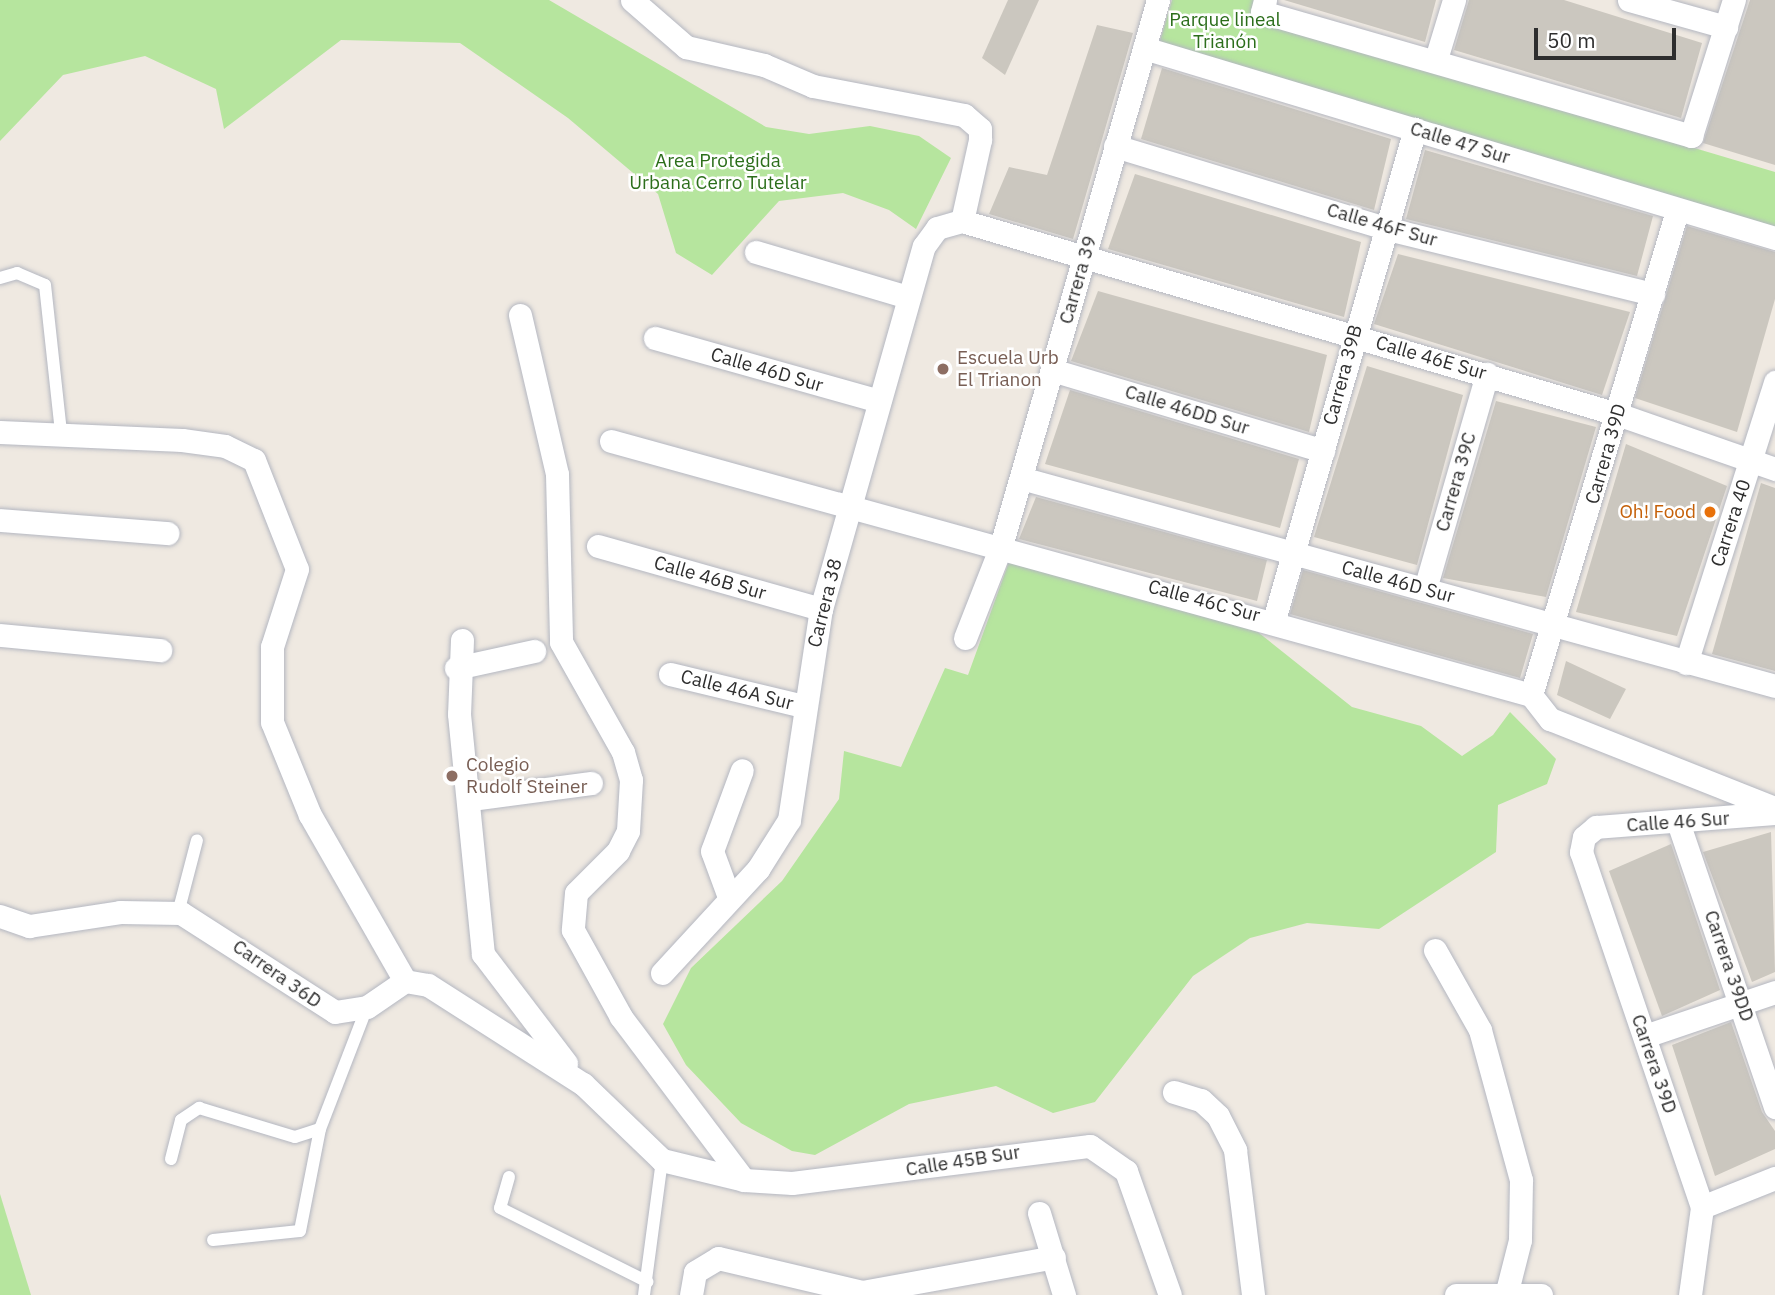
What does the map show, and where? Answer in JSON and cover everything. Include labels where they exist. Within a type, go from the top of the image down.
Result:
[{"type":"street","points":[[632,0],[686,47],[846,92],[956,111],[977,124],[976,170],[962,221],[1084,258]]},
{"type":"street","name":"Carrera 39","points":[[965,638],[1001,546],[1158,0]]},
{"type":"street","points":[[1436,59],[1454,0]]},
{"type":"street","points":[[1629,0],[1726,27]]},
{"type":"street","points":[[1263,6],[1691,136],[1734,0]]},
{"type":"street","name":"Calle 47 Sur","points":[[1144,48],[1677,211],[1775,238]]},
{"type":"street","name":"Carrera 39B","points":[[1274,620],[1353,335],[1388,229],[1415,129]]},
{"type":"street","name":"Calle 46F Sur","points":[[1115,146],[1388,229],[1653,294]]},
{"type":"street","name":"Carrera 39D","points":[[1531,695],[1557,626],[1677,211]]},
{"type":"street","name":"Carrera 38","points":[[662,973],[729,897],[758,869],[789,820],[803,706],[821,610],[908,297],[929,236],[962,221]]},
{"type":"street","points":[[756,252],[908,297]]},
{"type":"street","name":"Calle 46E Sur","points":[[1084,258],[1487,374],[1617,414],[1775,469]]},
{"type":"street","points":[[520,315],[557,474],[561,642],[623,752],[631,780],[628,831],[618,851],[576,893],[573,930],[621,1017],[744,1180]]},
{"type":"street","name":"Calle 46D Sur","points":[[655,338],[879,401]]},
{"type":"street","name":"Calle 46DD Sur","points":[[1052,370],[1323,451]]},
{"type":"street","name":"Carrera 39C","points":[[1425,589],[1487,374]]},
{"type":"street","name":"Carrera 40","points":[[1686,663],[1775,382]]},
{"type":"street","points":[[0,432],[61,432],[182,440],[225,446],[254,460],[297,569],[272,647],[272,722],[310,815],[405,981],[428,985],[479,1014],[583,1084]]},
{"type":"street","name":"Calle 46C Sur","points":[[611,441],[1274,620],[1531,695]]},
{"type":"street","name":"Calle 46D Sur","points":[[1021,478],[1775,686]]},
{"type":"street","points":[[0,520],[167,533]]},
{"type":"street","name":"Calle 46B Sur","points":[[598,546],[821,610]]},
{"type":"street","points":[[0,635],[160,650]]},
{"type":"street","points":[[462,640],[456,668],[471,799],[483,954],[583,1084],[662,1160]]},
{"type":"street","points":[[456,668],[534,651]]},
{"type":"street","name":"Calle 46A Sur","points":[[670,674],[803,706]]},
{"type":"street","points":[[1531,695],[1550,719],[1775,811]]},
{"type":"street","points":[[729,897],[712,850],[743,770]]},
{"type":"street","points":[[471,799],[591,783]]},
{"type":"street","name":"Calle 46 Sur","points":[[1584,837],[1596,827],[1679,825],[1775,811]]},
{"type":"street","name":"Carrera 39DD","points":[[1679,825],[1744,1003],[1775,1107]]},
{"type":"street","name":"Carrera 39D","points":[[1584,837],[1581,852],[1702,1208],[1690,1295]]},
{"type":"street","name":"Carrera 36D","points":[[0,916],[29,926],[120,912],[178,913],[240,948],[307,999],[335,1012],[368,1007],[405,981]]},
{"type":"street","points":[[1435,950],[1480,1030],[1521,1180],[1520,1240],[1507,1291]]},
{"type":"street","points":[[1645,1036],[1775,992]]},
{"type":"street","points":[[1174,1092],[1201,1100],[1219,1115],[1235,1150],[1253,1295]]},
{"type":"street","name":"Calle 45B Sur","points":[[662,1160],[744,1180],[792,1184],[1090,1146],[1126,1171],[1170,1295]]},
{"type":"street","points":[[1702,1208],[1775,1178]]},
{"type":"street","points":[[1039,1213],[1064,1295]]},
{"type":"street","points":[[691,1295],[695,1272],[709,1259],[862,1292],[1054,1257]]},
{"type":"street","points":[[1456,1295],[1507,1291],[1541,1295]]},
{"type":"lane","points":[[0,278],[17,274],[45,285],[61,432]]},
{"type":"lane","points":[[178,913],[197,840]]},
{"type":"lane","points":[[213,1240],[290,1237],[300,1231],[320,1129],[368,1007]]},
{"type":"lane","points":[[171,1159],[181,1120],[199,1108],[295,1137],[320,1129]]},
{"type":"lane","points":[[509,1177],[500,1208],[646,1289],[662,1160]]},
{"type":"green space","name":"Area Protegida Urbana Cerro Tutelar","points":[[0,0],[549,0],[766,127],[809,134],[870,126],[919,136],[951,158],[916,229],[889,210],[843,193],[779,201],[712,275],[676,253],[658,194],[568,118],[460,43],[341,40],[224,129],[216,89],[145,56],[63,75],[0,141]]},
{"type":"green space","name":"Parque lineal Trianón","points":[[1172,0],[1259,0],[1255,17],[1775,172],[1775,228],[1159,44]]},
{"type":"green space","points":[[1010,559],[1249,625],[1352,707],[1421,726],[1462,756],[1493,735],[1510,712],[1556,759],[1547,784],[1498,805],[1496,852],[1379,929],[1307,923],[1250,938],[1193,976],[1095,1102],[1053,1113],[996,1086],[909,1104],[815,1155],[792,1151],[741,1123],[686,1065],[663,1024],[691,968],[782,881],[839,799],[844,751],[901,767],[945,668],[968,675]]},
{"type":"green space","points":[[0,1194],[31,1295],[0,1295]]},
{"type":"building","points":[[1008,0],[1039,0],[1005,75],[982,58]]},
{"type":"building","points":[[1284,0],[1436,0],[1425,42]]},
{"type":"building","points":[[1469,0],[1564,0],[1702,43],[1681,118],[1454,50]]},
{"type":"building","points":[[1750,0],[1775,0],[1775,165],[1703,143]]},
{"type":"building","points":[[1097,25],[1133,33],[1073,239],[989,214],[1009,167],[1047,175]]},
{"type":"building","points":[[1162,68],[1391,139],[1374,210],[1141,139]]},
{"type":"building","points":[[1425,150],[1653,216],[1637,276],[1406,219]]},
{"type":"building","points":[[1135,174],[1361,242],[1344,317],[1108,249]]},
{"type":"building","points":[[1687,226],[1775,252],[1775,299],[1737,432],[1635,398]]},
{"type":"building","points":[[1398,254],[1630,312],[1602,395],[1374,324]]},
{"type":"building","points":[[1098,291],[1327,355],[1309,432],[1071,361]]},
{"type":"building","points":[[1367,366],[1463,395],[1417,565],[1314,537]]},
{"type":"building","points":[[1070,390],[1299,459],[1280,528],[1045,464]]},
{"type":"building","points":[[1496,401],[1596,427],[1546,597],[1443,578]]},
{"type":"building","points":[[1626,444],[1727,486],[1677,636],[1576,612]]},
{"type":"building","points":[[1761,483],[1775,488],[1775,671],[1712,654]]},
{"type":"building","points":[[1036,497],[1267,560],[1257,601],[1019,539]]},
{"type":"building","points":[[1303,570],[1533,634],[1520,678],[1290,614]]},
{"type":"building","points":[[1566,661],[1626,689],[1610,719],[1557,695]]},
{"type":"building","points":[[1771,832],[1775,972],[1752,982],[1703,852]]},
{"type":"building","points":[[1671,844],[1720,990],[1662,1016],[1609,871]]},
{"type":"building","points":[[1731,1022],[1762,1112],[1775,1131],[1775,1149],[1715,1176],[1672,1045]]},
{"type":"place","name":"Escuela Urb El Trianon","points":[[943,369]]},
{"type":"place","name":"Oh! Food","points":[[1710,512]]},
{"type":"place","name":"Colegio Rudolf Steiner","points":[[452,776]]}]
